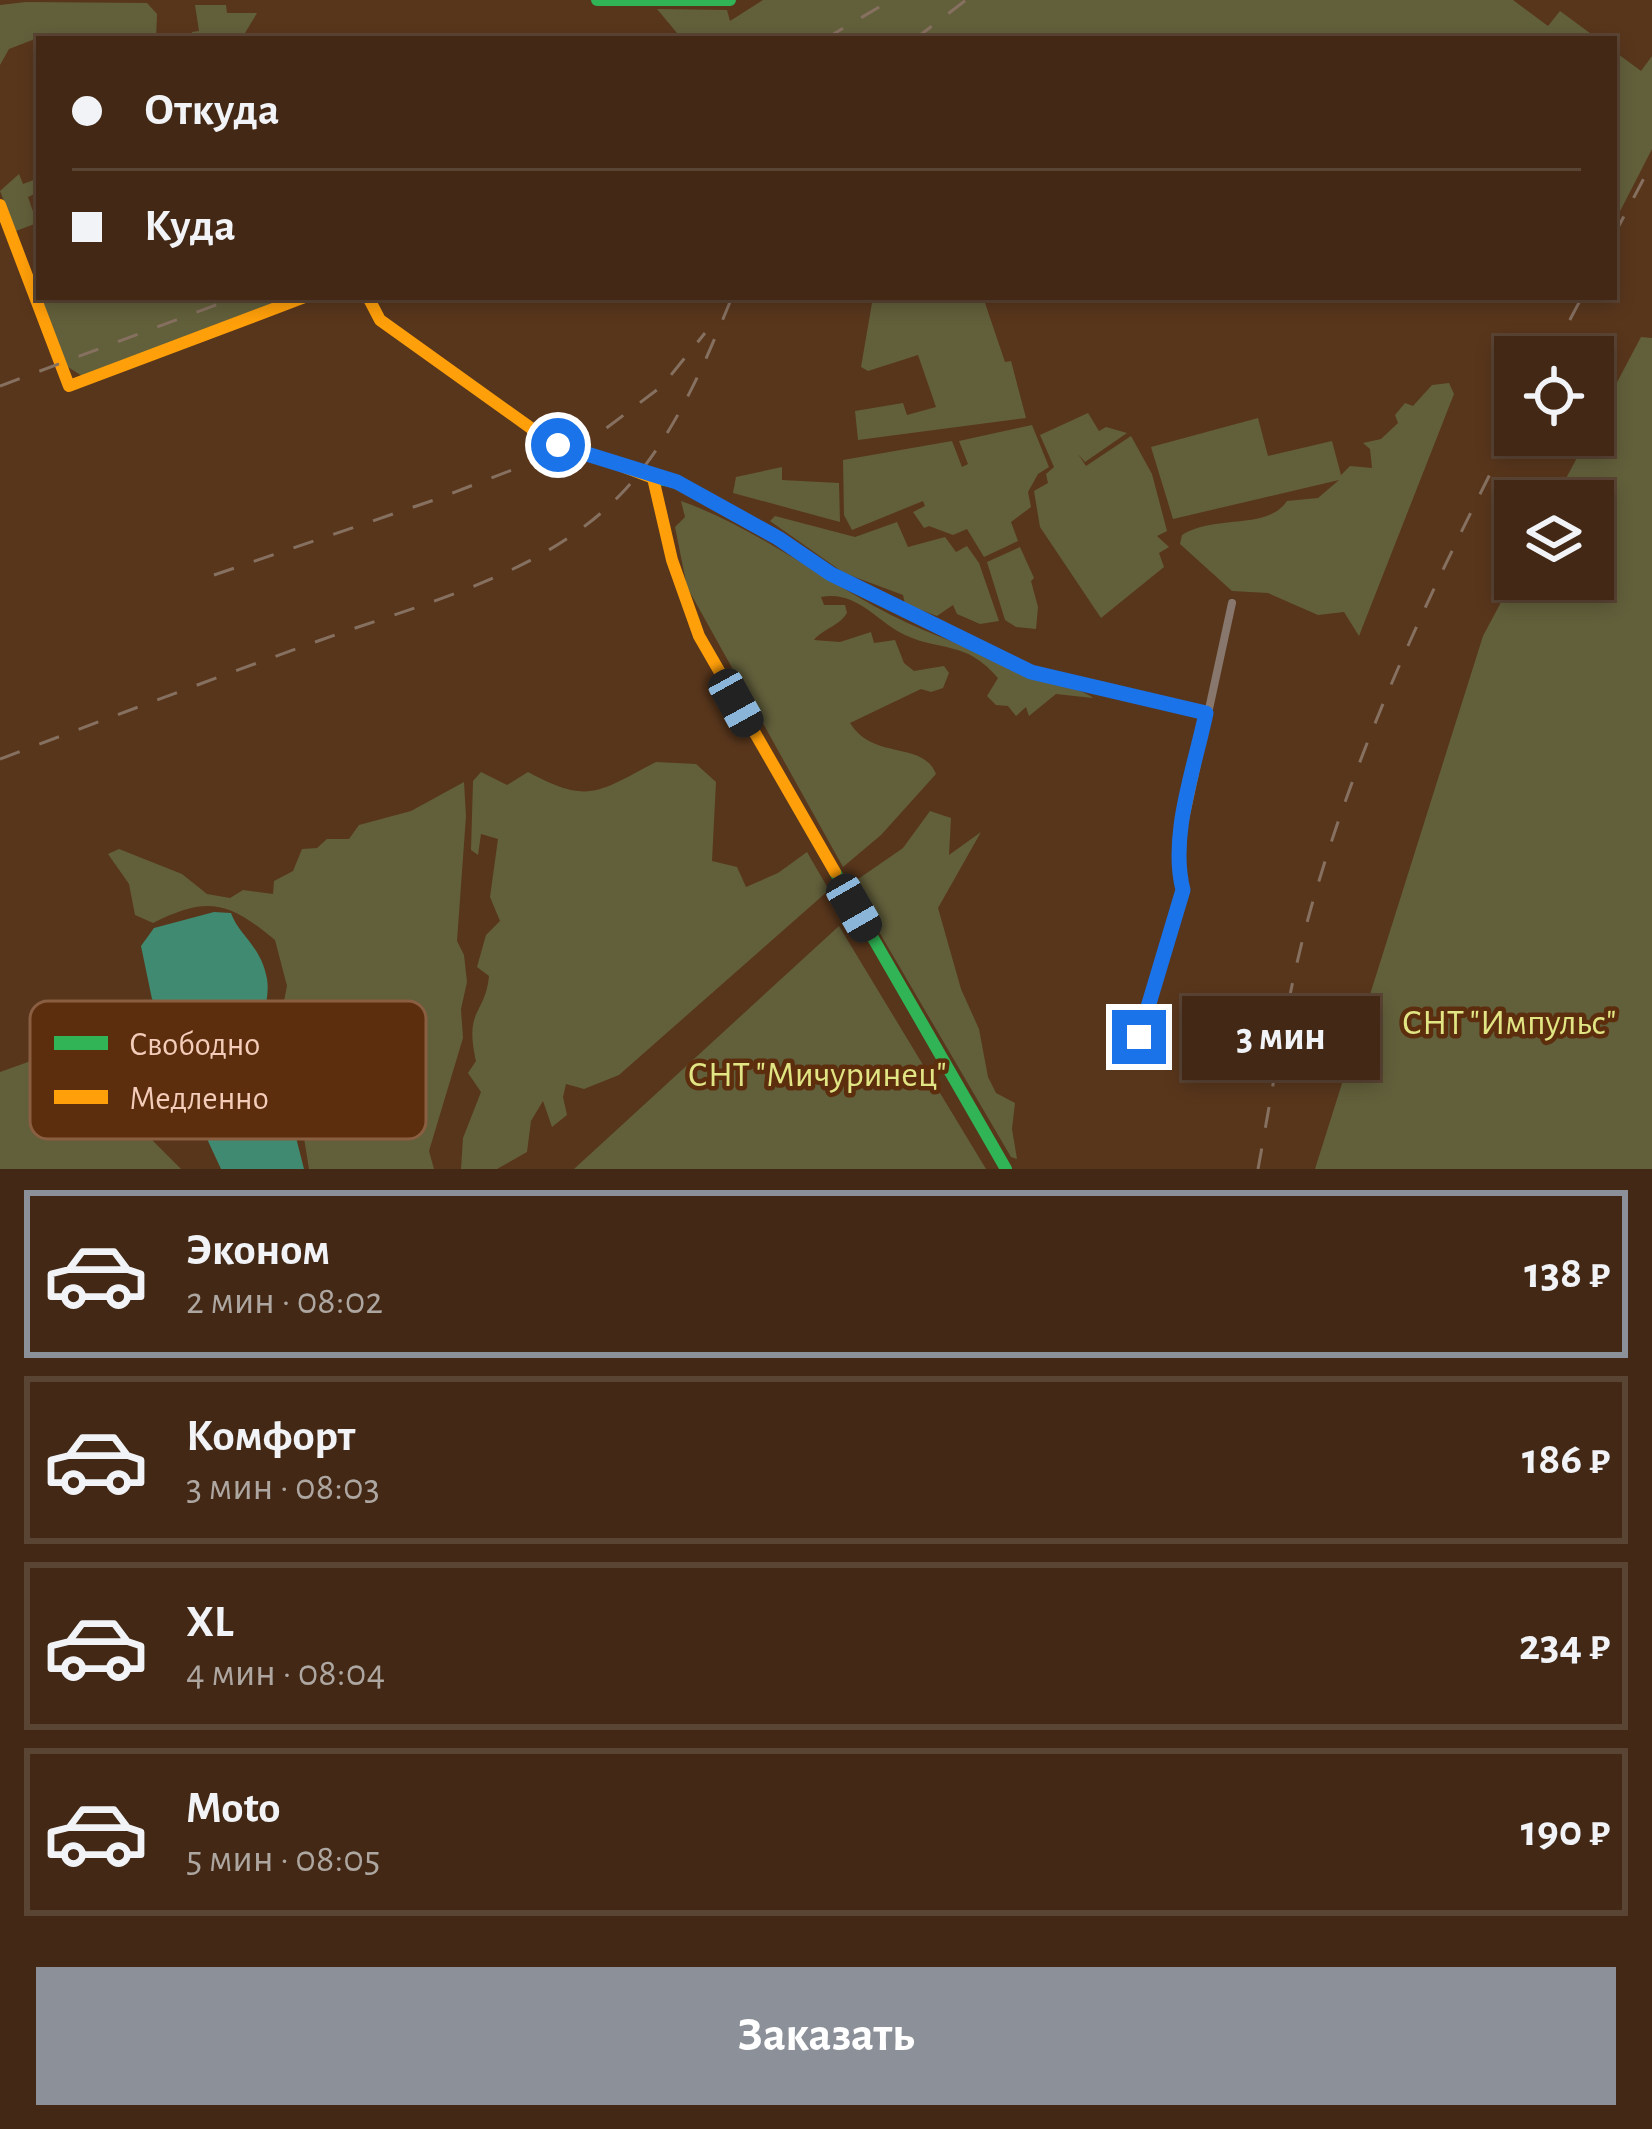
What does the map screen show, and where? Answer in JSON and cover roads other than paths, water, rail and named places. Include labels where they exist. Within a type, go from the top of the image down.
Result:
[{"type":"street","points":[[597,0],[730,0]]},
{"type":"street","points":[[0,206],[36,300]]},
{"type":"street","points":[[36,300],[69,386],[297,300]]},
{"type":"street","points":[[370,300],[380,320],[542,436],[653,478],[677,482],[778,538],[831,574],[1031,672],[1206,713]]},
{"type":"street","points":[[653,478],[672,560],[698,637],[1006,1169]]},
{"type":"street","points":[[1130,1064],[1183,890],[1178,870],[1180,838],[1232,604]]},
{"type":"railway","points":[[830,36],[891,0]]},
{"type":"railway","points":[[919,36],[966,0]]},
{"type":"railway","points":[[1617,229],[1652,163]]},
{"type":"railway","points":[[0,386],[229,300]]},
{"type":"railway","points":[[0,759],[438,600],[554,547],[620,495],[656,451],[698,376],[731,300]]},
{"type":"railway","points":[[1561,336],[1580,300]]},
{"type":"railway","points":[[214,575],[437,499],[592,439],[662,386],[705,333]]},
{"type":"railway","points":[[1258,1169],[1295,972],[1330,845],[1401,662],[1500,456]]},
{"type":"park label","name":"СНТ \"Импульс\"","points":[[1509,1023]]},
{"type":"park label","name":"СНТ \"Мичуринец\"","points":[[817,1075]]}]
